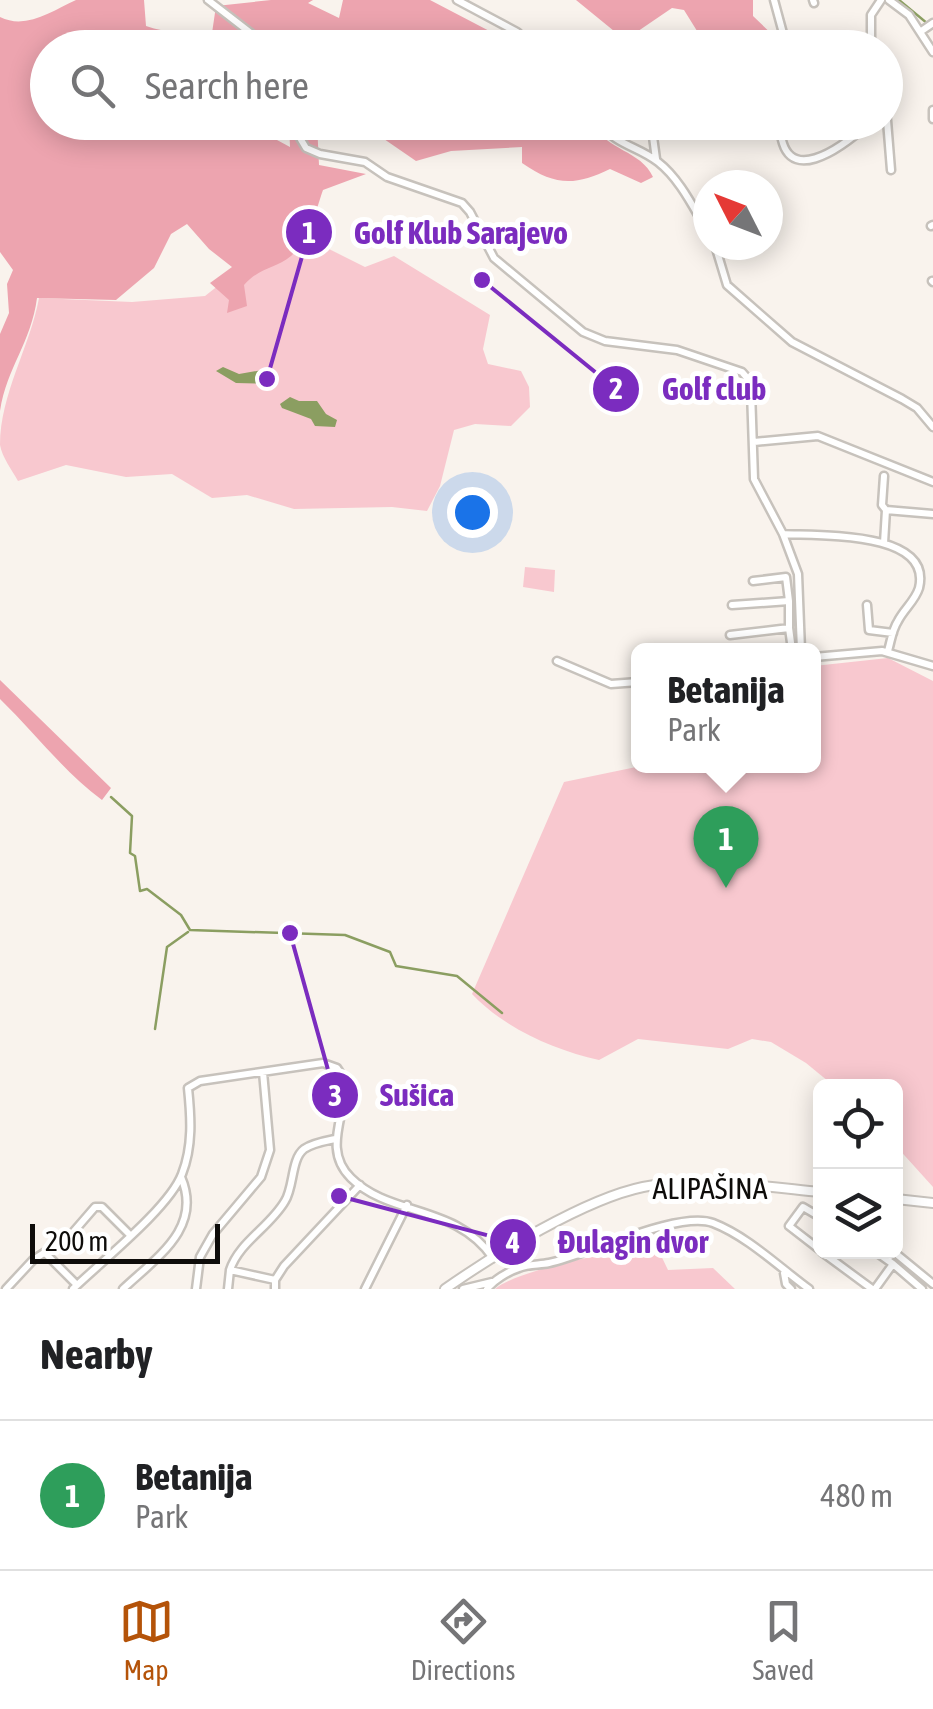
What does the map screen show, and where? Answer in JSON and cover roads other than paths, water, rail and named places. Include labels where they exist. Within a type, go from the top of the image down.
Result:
[{"type":"main road","name":"ALIPAŠINA","points":[[446,1289],[584,1208],[643,1187],[726,1184],[813,1191]]},
{"type":"main road","points":[[903,1200],[933,1203]]},
{"type":"street","points":[[208,0],[247,30]]},
{"type":"street","points":[[456,0],[513,30]]},
{"type":"street","points":[[774,0],[783,30]]},
{"type":"street","points":[[889,0],[927,27],[933,52]]},
{"type":"street","points":[[870,30],[878,3]]},
{"type":"street","points":[[933,110],[933,118]]},
{"type":"street","points":[[301,140],[306,148],[320,154],[365,162],[386,177],[462,204],[494,258],[583,332],[605,341],[678,350],[742,372],[750,380],[754,480],[798,574],[801,643]]},
{"type":"street","points":[[616,140],[656,160],[693,207]]},
{"type":"street","points":[[653,140],[656,160]]},
{"type":"street","points":[[781,140],[786,150],[800,160],[811,161],[849,140]]},
{"type":"street","points":[[887,140],[892,170]]},
{"type":"street","points":[[720,260],[727,285],[792,342],[918,408],[933,426]]},
{"type":"street","points":[[754,442],[818,436],[933,482]]},
{"type":"street","points":[[884,476],[884,543]]},
{"type":"street","points":[[886,510],[933,514]]},
{"type":"street","points":[[782,534],[884,543],[910,554],[920,576],[916,595],[893,633],[888,651]]},
{"type":"street","points":[[754,581],[786,578],[791,643]]},
{"type":"street","points":[[732,605],[789,602]]},
{"type":"street","points":[[868,605],[869,630],[893,633]]},
{"type":"street","points":[[730,635],[789,628]]},
{"type":"street","points":[[821,656],[888,651],[933,666]]},
{"type":"street","points":[[557,661],[612,684],[631,683]]},
{"type":"street","points":[[45,1253],[75,1287],[152,1216],[181,1177],[192,1126],[188,1088],[200,1081],[323,1063],[337,1068],[346,1083],[336,1139],[344,1170],[360,1185],[451,1222],[478,1243],[490,1262]]},
{"type":"street","points":[[196,1289],[200,1257],[213,1234],[252,1191],[266,1164],[270,1150],[263,1072]]},
{"type":"street","points":[[228,1289],[234,1258],[284,1204],[292,1189],[299,1155],[305,1148],[336,1139]]},
{"type":"street","points":[[124,1289],[183,1226],[189,1209],[181,1177]]},
{"type":"street","points":[[230,1270],[275,1284],[301,1246],[360,1185]]},
{"type":"street","points":[[365,1289],[407,1205]]},
{"type":"street","points":[[6,1289],[33,1260],[69,1238],[98,1206],[129,1234]]},
{"type":"street","points":[[813,1213],[803,1207],[789,1226],[813,1245]]},
{"type":"street","points":[[463,1289],[493,1282],[522,1266],[548,1263],[658,1228],[698,1220],[732,1234],[808,1289]]},
{"type":"street","points":[[832,1259],[874,1289],[893,1264]]},
{"type":"street","points":[[886,1259],[922,1289]]},
{"type":"street","points":[[903,1259],[933,1284]]},
{"type":"street","points":[[784,1271],[791,1289]]},
{"type":"street","points":[[487,1289],[493,1282]]},
{"type":"waterway","points":[[899,0],[933,28]]},
{"type":"waterway","points":[[111,797],[132,816],[130,853],[135,856],[140,891],[147,889],[181,915],[190,930],[345,935],[390,952],[396,966],[457,976],[502,1013]]},
{"type":"waterway","points":[[155,1029],[167,947],[188,932]]},
{"type":"place","name":"Golf club","points":[[482,280]]},
{"type":"place","name":"Golf Klub Sarajevo","points":[[267,379]]},
{"type":"place","name":"Betanija","points":[[726,888]]},
{"type":"place","name":"Sušica","points":[[290,933]]},
{"type":"place","name":"Đulagin dvor","points":[[339,1196]]}]
